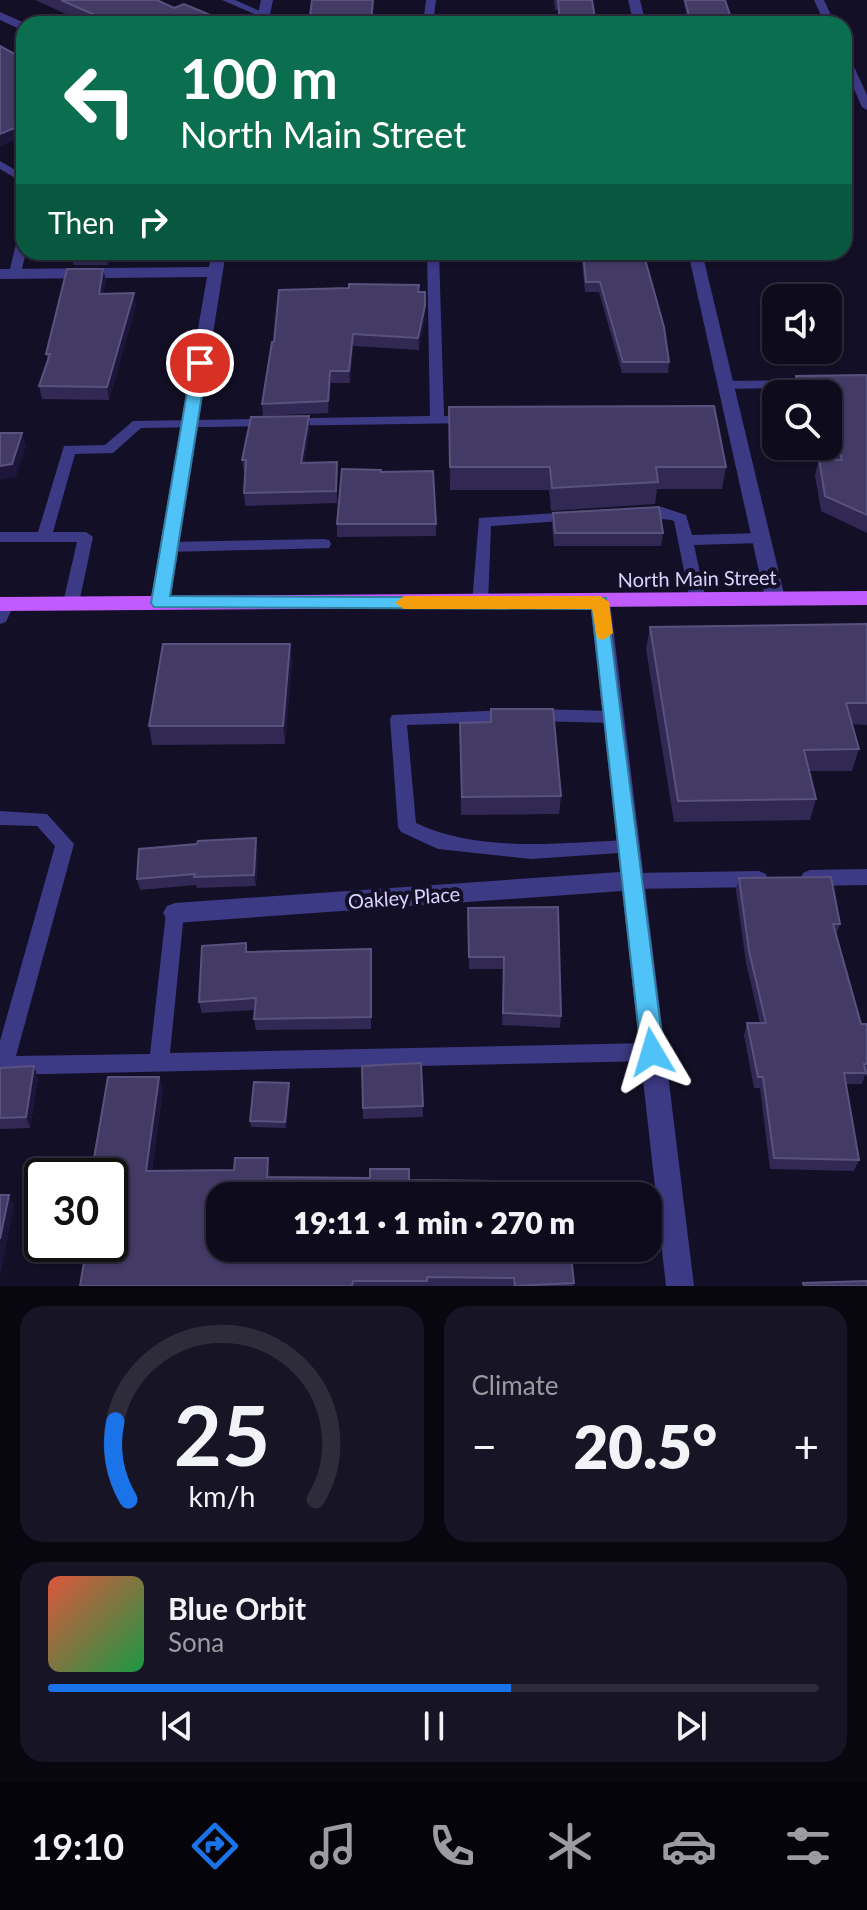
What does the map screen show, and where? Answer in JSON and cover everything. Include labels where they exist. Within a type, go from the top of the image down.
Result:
[{"type":"main road","name":"North Main Street","points":[[2,609],[71,603],[480,603],[867,598]]},
{"type":"street","points":[[160,603],[217,260]]},
{"type":"street","points":[[697,260],[726,385],[726,422],[761,538],[775,598]]},
{"type":"street","points":[[8,274],[215,272]]},
{"type":"street","points":[[600,602],[680,1286]]},
{"type":"street","name":"Oakley Place","points":[[175,913],[632,881]]},
{"type":"lane","points":[[227,0],[257,16]]},
{"type":"lane","points":[[852,74],[867,107]]},
{"type":"lane","points":[[8,274],[16,255]]},
{"type":"lane","points":[[433,260],[437,420]]},
{"type":"lane","points":[[726,385],[762,384]]},
{"type":"lane","points":[[44,537],[69,449],[108,450],[138,424],[484,421]]},
{"type":"lane","points":[[618,514],[662,512],[681,518],[698,600]]},
{"type":"lane","points":[[480,603],[484,521],[588,516]]},
{"type":"lane","points":[[0,537],[86,537],[71,603]]},
{"type":"lane","points":[[686,540],[761,538]]},
{"type":"lane","points":[[169,547],[324,544]]},
{"type":"lane","points":[[613,717],[528,715],[398,719],[407,827],[438,842],[531,852],[628,847]]},
{"type":"lane","points":[[0,818],[41,819],[65,844],[2,1066],[652,1052]]},
{"type":"lane","points":[[632,881],[867,877]]},
{"type":"lane","points":[[159,1063],[175,913]]},
{"type":"building","points":[[61,0],[157,0],[174,8],[184,4],[213,16],[97,16]]},
{"type":"building","points":[[312,0],[373,0],[372,16],[310,16]]},
{"type":"building","points":[[558,0],[592,0],[595,16],[559,16]]},
{"type":"building","points":[[685,0],[725,0],[730,16],[689,16]]},
{"type":"building","points":[[0,46],[16,55],[16,127],[0,134]]},
{"type":"building","points":[[584,260],[645,260],[664,327],[669,362],[623,362],[600,282],[586,282]]},
{"type":"building","points":[[67,269],[103,269],[99,294],[134,293],[107,387],[39,386],[50,354],[46,354]]},
{"type":"building","points":[[349,284],[419,285],[418,292],[425,292],[425,306],[418,338],[353,334],[349,371],[330,371],[328,401],[262,404],[274,342],[279,290],[349,288]]},
{"type":"building","points":[[866,375],[867,515],[825,496],[819,460],[842,460],[842,380],[797,380],[796,376]]},
{"type":"building","points":[[714,406],[726,467],[656,467],[658,482],[552,488],[550,467],[450,467],[449,407]]},
{"type":"building","points":[[309,416],[301,463],[337,462],[336,491],[244,493],[246,460],[242,460],[251,417]]},
{"type":"building","points":[[0,433],[22,433],[12,464],[0,466]]},
{"type":"building","points":[[342,469],[433,471],[436,524],[337,524]]},
{"type":"building","points":[[659,507],[663,533],[555,533],[553,513]]},
{"type":"building","points":[[867,624],[867,703],[846,703],[859,749],[804,750],[816,799],[678,801],[650,627]]},
{"type":"building","points":[[163,644],[290,644],[283,726],[149,726]]},
{"type":"building","points":[[491,709],[553,709],[561,796],[462,797],[460,723],[491,722]]},
{"type":"building","points":[[256,838],[254,875],[194,877],[195,874],[137,879],[139,849],[197,844],[198,841]]},
{"type":"building","points":[[831,877],[840,924],[833,924],[861,1024],[867,1024],[866,1073],[844,1073],[859,1160],[774,1158],[763,1077],[758,1077],[747,1023],[766,1023],[749,951],[739,878]]},
{"type":"building","points":[[558,907],[561,1016],[503,1013],[504,957],[469,957],[468,908]]},
{"type":"building","points":[[246,943],[246,952],[371,949],[371,1017],[254,1019],[256,998],[199,1002],[202,946]]},
{"type":"building","points":[[421,1063],[423,1106],[363,1108],[362,1066]]},
{"type":"building","points":[[34,1066],[26,1117],[0,1118],[0,1068]]},
{"type":"building","points":[[108,1077],[159,1077],[146,1171],[234,1170],[235,1158],[268,1158],[267,1177],[370,1178],[370,1169],[409,1169],[409,1180],[494,1181],[206,1182],[206,1262],[572,1262],[574,1283],[515,1286],[514,1278],[427,1277],[427,1281],[353,1281],[352,1286],[80,1286],[84,1262],[128,1262],[128,1158],[94,1158]]},
{"type":"building","points":[[254,1082],[289,1083],[285,1122],[250,1121]]},
{"type":"building","points":[[0,1195],[9,1195],[0,1239]]},
{"type":"building","points":[[867,1281],[867,1286],[804,1286],[803,1283]]},
{"type":"slow traffic","points":[[404,603],[600,602],[603,633]]},
{"type":"route","points":[[200,363],[160,603],[600,602],[652,1052]]}]
